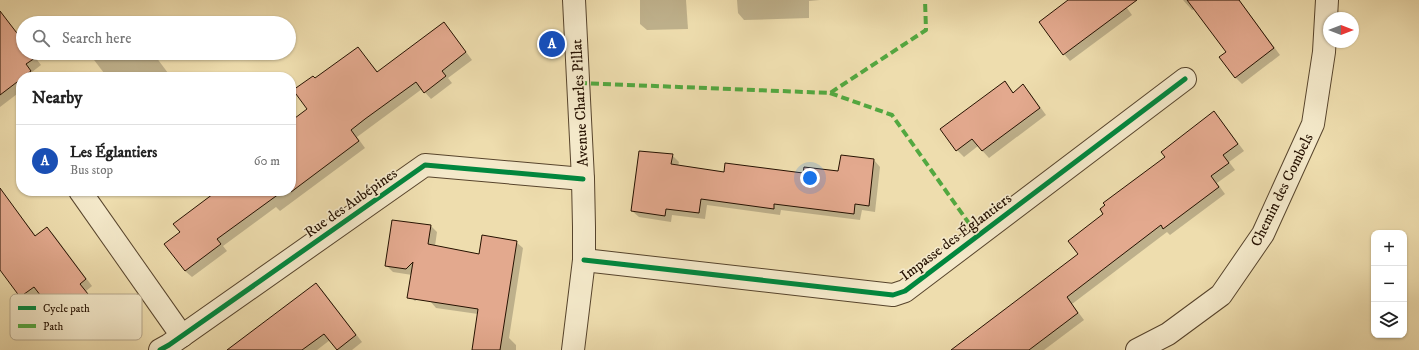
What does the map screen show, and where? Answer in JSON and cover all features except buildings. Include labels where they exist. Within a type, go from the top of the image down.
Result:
[{"type":"street","name":"Avenue Charles Pillat","points":[[573,350],[584,260],[583,179],[574,0]]},
{"type":"street","name":"Chemin des Combels","points":[[1137,350],[1168,334],[1222,295],[1263,234],[1313,124],[1324,52],[1327,0]]},
{"type":"street","name":"Impasse des Églantiers","points":[[584,260],[893,295],[905,291],[1185,79]]},
{"type":"street","name":"Rue des Aubépines","points":[[160,350],[425,165],[583,179]]},
{"type":"street","points":[[84,196],[182,336]]},
{"type":"marked path","points":[[579,83],[830,93],[926,30],[925,0]]},
{"type":"marked path","points":[[830,93],[892,115],[978,236]]},
{"type":"cycle path","points":[[584,260],[893,295],[905,291],[1185,79]]},
{"type":"cycle path","points":[[160,350],[425,165],[583,179]]},
{"type":"place","name":"Les Églantiers","points":[[552,44]]}]
